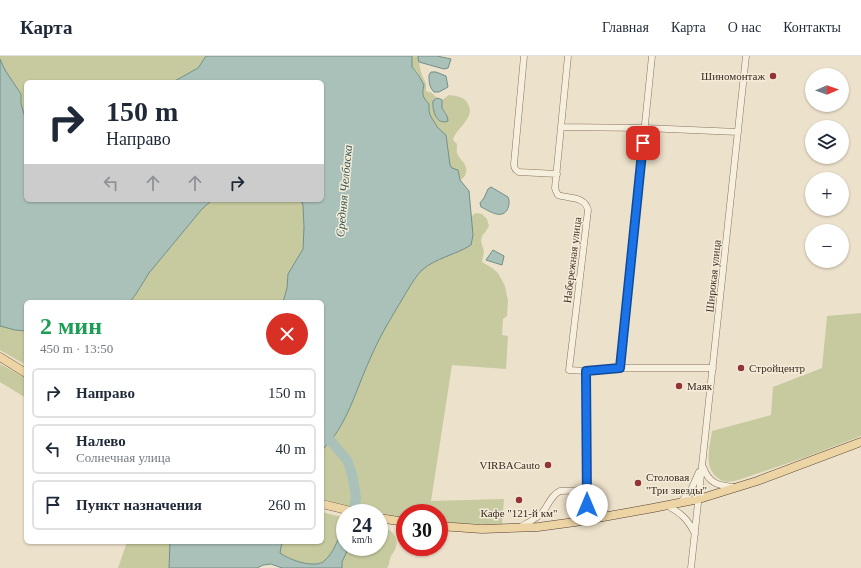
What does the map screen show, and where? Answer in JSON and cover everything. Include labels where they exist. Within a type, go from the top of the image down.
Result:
[{"type":"main road","points":[[0,357],[24,372]]},
{"type":"main road","points":[[448,527],[482,529],[538,527],[587,520],[699,499],[764,479],[861,442]]},
{"type":"main road","points":[[324,504],[336,507]]},
{"type":"street","points":[[524,56],[514,167],[519,172],[556,174]]},
{"type":"street","name":"Набережная улица","points":[[568,56],[555,188],[557,194],[561,196],[581,200],[587,205],[588,210],[569,370],[586,371]]},
{"type":"street","points":[[620,368],[652,56]]},
{"type":"street","name":"Широкая улица","points":[[691,568],[746,56]]},
{"type":"street","points":[[562,126],[738,132]]},
{"type":"street","points":[[587,520],[586,371],[620,368],[713,368]]},
{"type":"street","points":[[702,465],[711,480],[721,485],[737,487]]},
{"type":"street","points":[[681,502],[691,490],[702,465]]},
{"type":"street","points":[[518,528],[542,513],[556,493],[560,491],[587,490]]},
{"type":"street","points":[[666,505],[685,517],[695,534]]},
{"type":"green space","points":[[0,56],[206,56],[198,68],[177,80],[24,80],[24,114],[21,104],[21,94],[5,70]]},
{"type":"green space","points":[[412,56],[418,56],[422,75],[426,84],[426,91],[432,93],[437,98],[433,101],[434,112],[440,121],[448,121],[447,114],[442,108],[442,100],[449,95],[463,98],[467,102],[470,109],[468,118],[453,140],[457,144],[457,154],[466,168],[465,175],[460,180],[458,170],[452,168],[450,165],[446,135],[438,128],[430,115],[429,104],[424,100],[422,95],[424,85],[417,71],[412,67]]},
{"type":"green space","points":[[210,202],[302,202],[304,227],[303,249],[288,274],[287,288],[284,300],[132,300],[149,273],[202,209]]},
{"type":"green space","points":[[477,213],[482,214],[487,219],[489,226],[482,236],[481,241],[484,252],[482,262],[498,273],[505,286],[508,301],[507,316],[503,319],[502,335],[508,336],[506,369],[452,365],[431,501],[504,499],[502,525],[448,522],[448,504],[396,504],[396,516],[388,515],[388,504],[339,504],[324,500],[324,448],[331,441],[344,419],[373,352],[410,286],[422,270],[433,262],[471,245],[473,235],[471,217]]},
{"type":"green space","points":[[861,313],[861,436],[806,457],[738,480],[728,482],[723,481],[713,474],[709,463],[709,450],[712,431],[771,415],[773,387],[822,368],[827,316]]},
{"type":"green space","points":[[0,326],[24,331],[24,364],[0,350]]},
{"type":"green space","points":[[0,364],[24,377],[24,397],[0,382]]},
{"type":"green space","points":[[324,513],[336,516],[336,545],[323,562],[318,564],[307,564],[289,558],[280,553],[282,544],[324,544]]},
{"type":"green space","points":[[388,529],[395,536],[396,547],[387,568],[342,568],[342,562],[345,556],[388,556]]},
{"type":"green space","points":[[126,544],[170,544],[169,568],[118,568]]},
{"type":"water","points":[[206,56],[412,56],[412,67],[424,85],[423,95],[429,104],[430,115],[438,128],[446,135],[450,165],[452,168],[458,170],[460,180],[469,191],[473,235],[471,245],[433,262],[422,270],[416,277],[377,345],[344,419],[331,441],[324,448],[324,300],[284,300],[287,288],[288,274],[303,249],[304,227],[302,202],[324,202],[324,80],[177,80],[198,68]]},
{"type":"water","points":[[418,56],[437,56],[451,59],[448,68],[444,69],[419,62]]},
{"type":"water","points":[[0,59],[5,70],[21,94],[21,104],[24,114],[24,202],[210,202],[202,209],[149,273],[132,300],[24,300],[24,331],[0,326]]},
{"type":"water","points":[[431,72],[436,72],[446,76],[448,87],[439,92],[434,92],[429,82],[429,75]]},
{"type":"water","points":[[437,98],[442,100],[442,108],[448,121],[440,121],[434,112],[433,101]]},
{"type":"water","points":[[491,187],[508,197],[509,205],[504,213],[494,213],[481,207],[480,203],[488,189]]},
{"type":"water","points":[[493,250],[504,256],[502,265],[486,260]]},
{"type":"water","points":[[170,544],[282,544],[280,553],[295,561],[307,564],[318,564],[323,562],[336,545],[336,556],[345,556],[342,562],[342,568],[282,568],[271,564],[263,565],[257,568],[169,568]]},
{"type":"waterway","name":"Средняя Челбаска","points":[[324,433],[347,460],[352,474],[356,498],[355,504]]},
{"type":"place","name":"Шиномонтаж","points":[[773,76]]},
{"type":"place","name":"Стройцентр","points":[[741,368]]},
{"type":"place","name":"Маяк","points":[[679,386]]},
{"type":"place","name":"VIRBACauto","points":[[548,465]]},
{"type":"place","name":"Столовая \"Три звезды\"","points":[[638,483]]},
{"type":"place","name":"Кафе \"121-й км\"","points":[[519,500]]},
{"type":"route","points":[[587,505],[586,371],[620,368],[643,143]]}]
